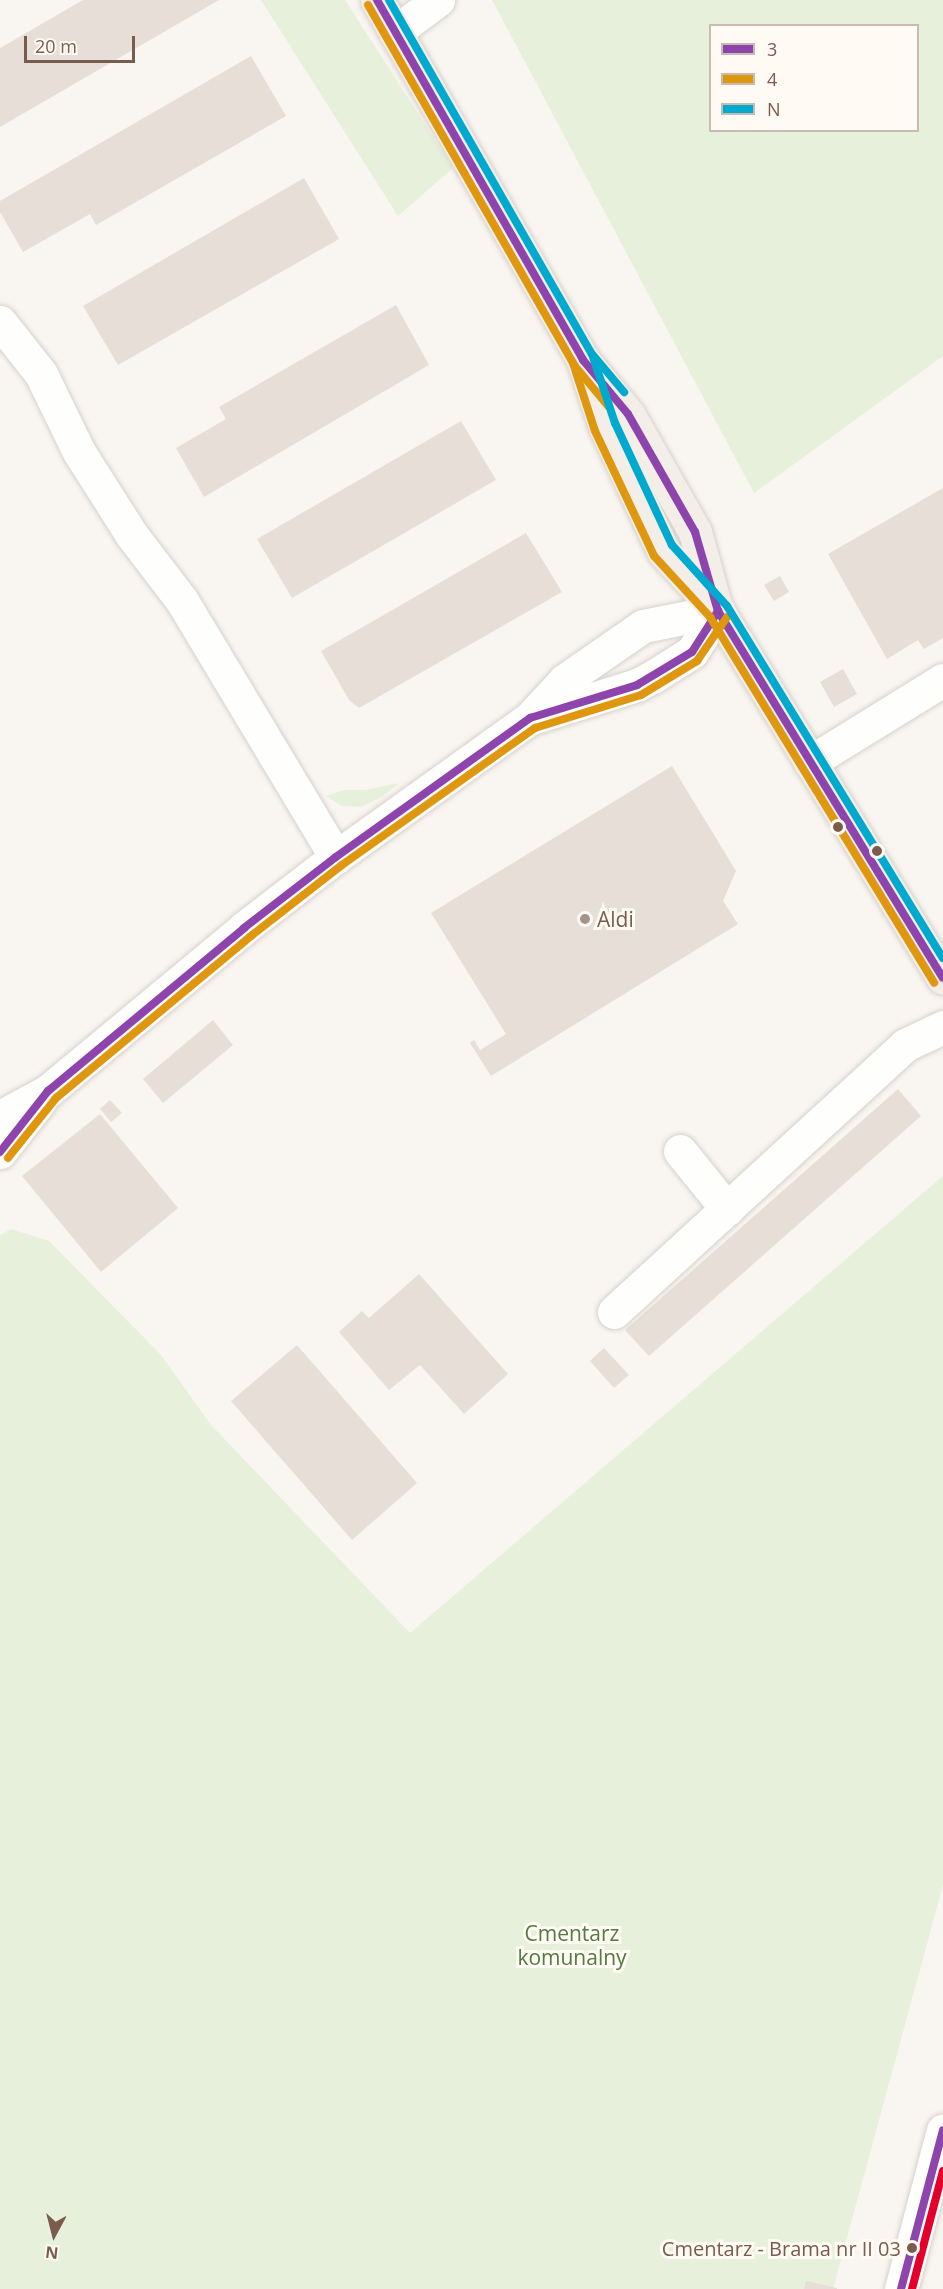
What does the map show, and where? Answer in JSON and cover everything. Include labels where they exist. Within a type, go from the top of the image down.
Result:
[{"type":"main road","points":[[377,0],[584,360],[628,414],[695,532],[718,611],[943,978]]},
{"type":"street","points":[[395,32],[438,0]]},
{"type":"street","points":[[0,322],[41,374],[80,452],[131,534],[182,601],[336,857]]},
{"type":"street","points":[[530,718],[638,685],[692,652],[718,611]]},
{"type":"street","points":[[0,1117],[48,1090],[244,928],[336,857],[530,718],[565,680],[644,626],[718,611]]},
{"type":"street","points":[[810,762],[943,680]]},
{"type":"street","points":[[614,1312],[905,1045],[943,1027]]},
{"type":"street","points":[[0,1152],[48,1090]]},
{"type":"street","points":[[680,1151],[727,1209]]},
{"type":"street","points":[[901,2289],[943,2130]]},
{"type":"green space","points":[[261,0],[345,0],[453,168],[398,216]]},
{"type":"green space","points":[[492,0],[943,0],[943,356],[754,493]]},
{"type":"green space","points":[[399,783],[383,796],[361,807],[342,806],[326,796],[344,790],[365,790]]},
{"type":"green space","name":"Cmentarz komunalny","points":[[943,1176],[943,1885],[833,2289],[0,2289],[0,1235],[11,1229],[49,1241],[161,1355],[211,1425],[410,1633]]},
{"type":"building","points":[[83,0],[219,0],[0,127],[0,48]]},
{"type":"building","points":[[251,56],[286,116],[96,225],[90,214],[23,252],[0,212],[0,201]]},
{"type":"building","points":[[304,178],[339,239],[118,365],[83,306]]},
{"type":"building","points":[[396,305],[429,365],[204,497],[176,448],[226,419],[219,407]]},
{"type":"building","points":[[461,421],[496,480],[292,598],[257,539]]},
{"type":"building","points":[[943,488],[943,638],[924,649],[918,640],[887,659],[828,554]]},
{"type":"building","points":[[526,533],[562,592],[359,708],[349,700],[321,651]]},
{"type":"building","points":[[780,576],[789,592],[774,601],[764,585]]},
{"type":"building","points":[[843,669],[857,694],[834,707],[820,682]]},
{"type":"building","name":"Aldi","points":[[672,766],[736,871],[723,901],[738,924],[491,1076],[470,1043],[474,1040],[480,1050],[506,1034],[431,913]]},
{"type":"building","points":[[213,1020],[233,1045],[163,1103],[143,1079]]},
{"type":"building","points":[[898,1089],[921,1116],[649,1356],[625,1330]]},
{"type":"building","points":[[110,1100],[122,1113],[111,1122],[100,1109]]},
{"type":"building","points":[[100,1114],[178,1208],[101,1272],[22,1176]]},
{"type":"building","points":[[419,1274],[508,1374],[464,1414],[420,1365],[389,1390],[339,1332],[362,1311],[369,1318]]},
{"type":"building","points":[[297,1345],[417,1483],[352,1540],[231,1401]]},
{"type":"building","points":[[604,1348],[629,1375],[614,1388],[590,1361]]},
{"type":"building","points":[[806,2281],[837,2288],[837,2289],[804,2289]]},
{"type":"transit line","name":"3","points":[[377,0],[583,360],[628,414],[695,532],[718,611],[943,978]]},
{"type":"transit line","name":"N","points":[[389,0],[592,354],[624,392]]},
{"type":"transit line","name":"4","points":[[368,5],[574,365],[608,406]]},
{"type":"transit line","name":"N","points":[[593,357],[615,423],[672,545],[727,606],[943,958]]},
{"type":"transit line","name":"4","points":[[573,363],[595,431],[654,556],[710,617],[934,983]]},
{"type":"transit line","name":"3","points":[[0,1152],[48,1091],[244,928],[336,857],[530,718],[637,685],[692,652],[718,611]]},
{"type":"transit line","name":"4","points":[[8,1158],[56,1098],[251,936],[342,865],[535,728],[641,695],[697,661],[727,617]]},
{"type":"transit line","name":"3","points":[[901,2289],[943,2130]]},
{"type":"transit line","points":[[912,2289],[943,2171]]},
{"type":"place","name":"Aldi","points":[[585,919]]},
{"type":"place","name":"Cmentarz - Brama nr II 03","points":[[912,2248]]}]
